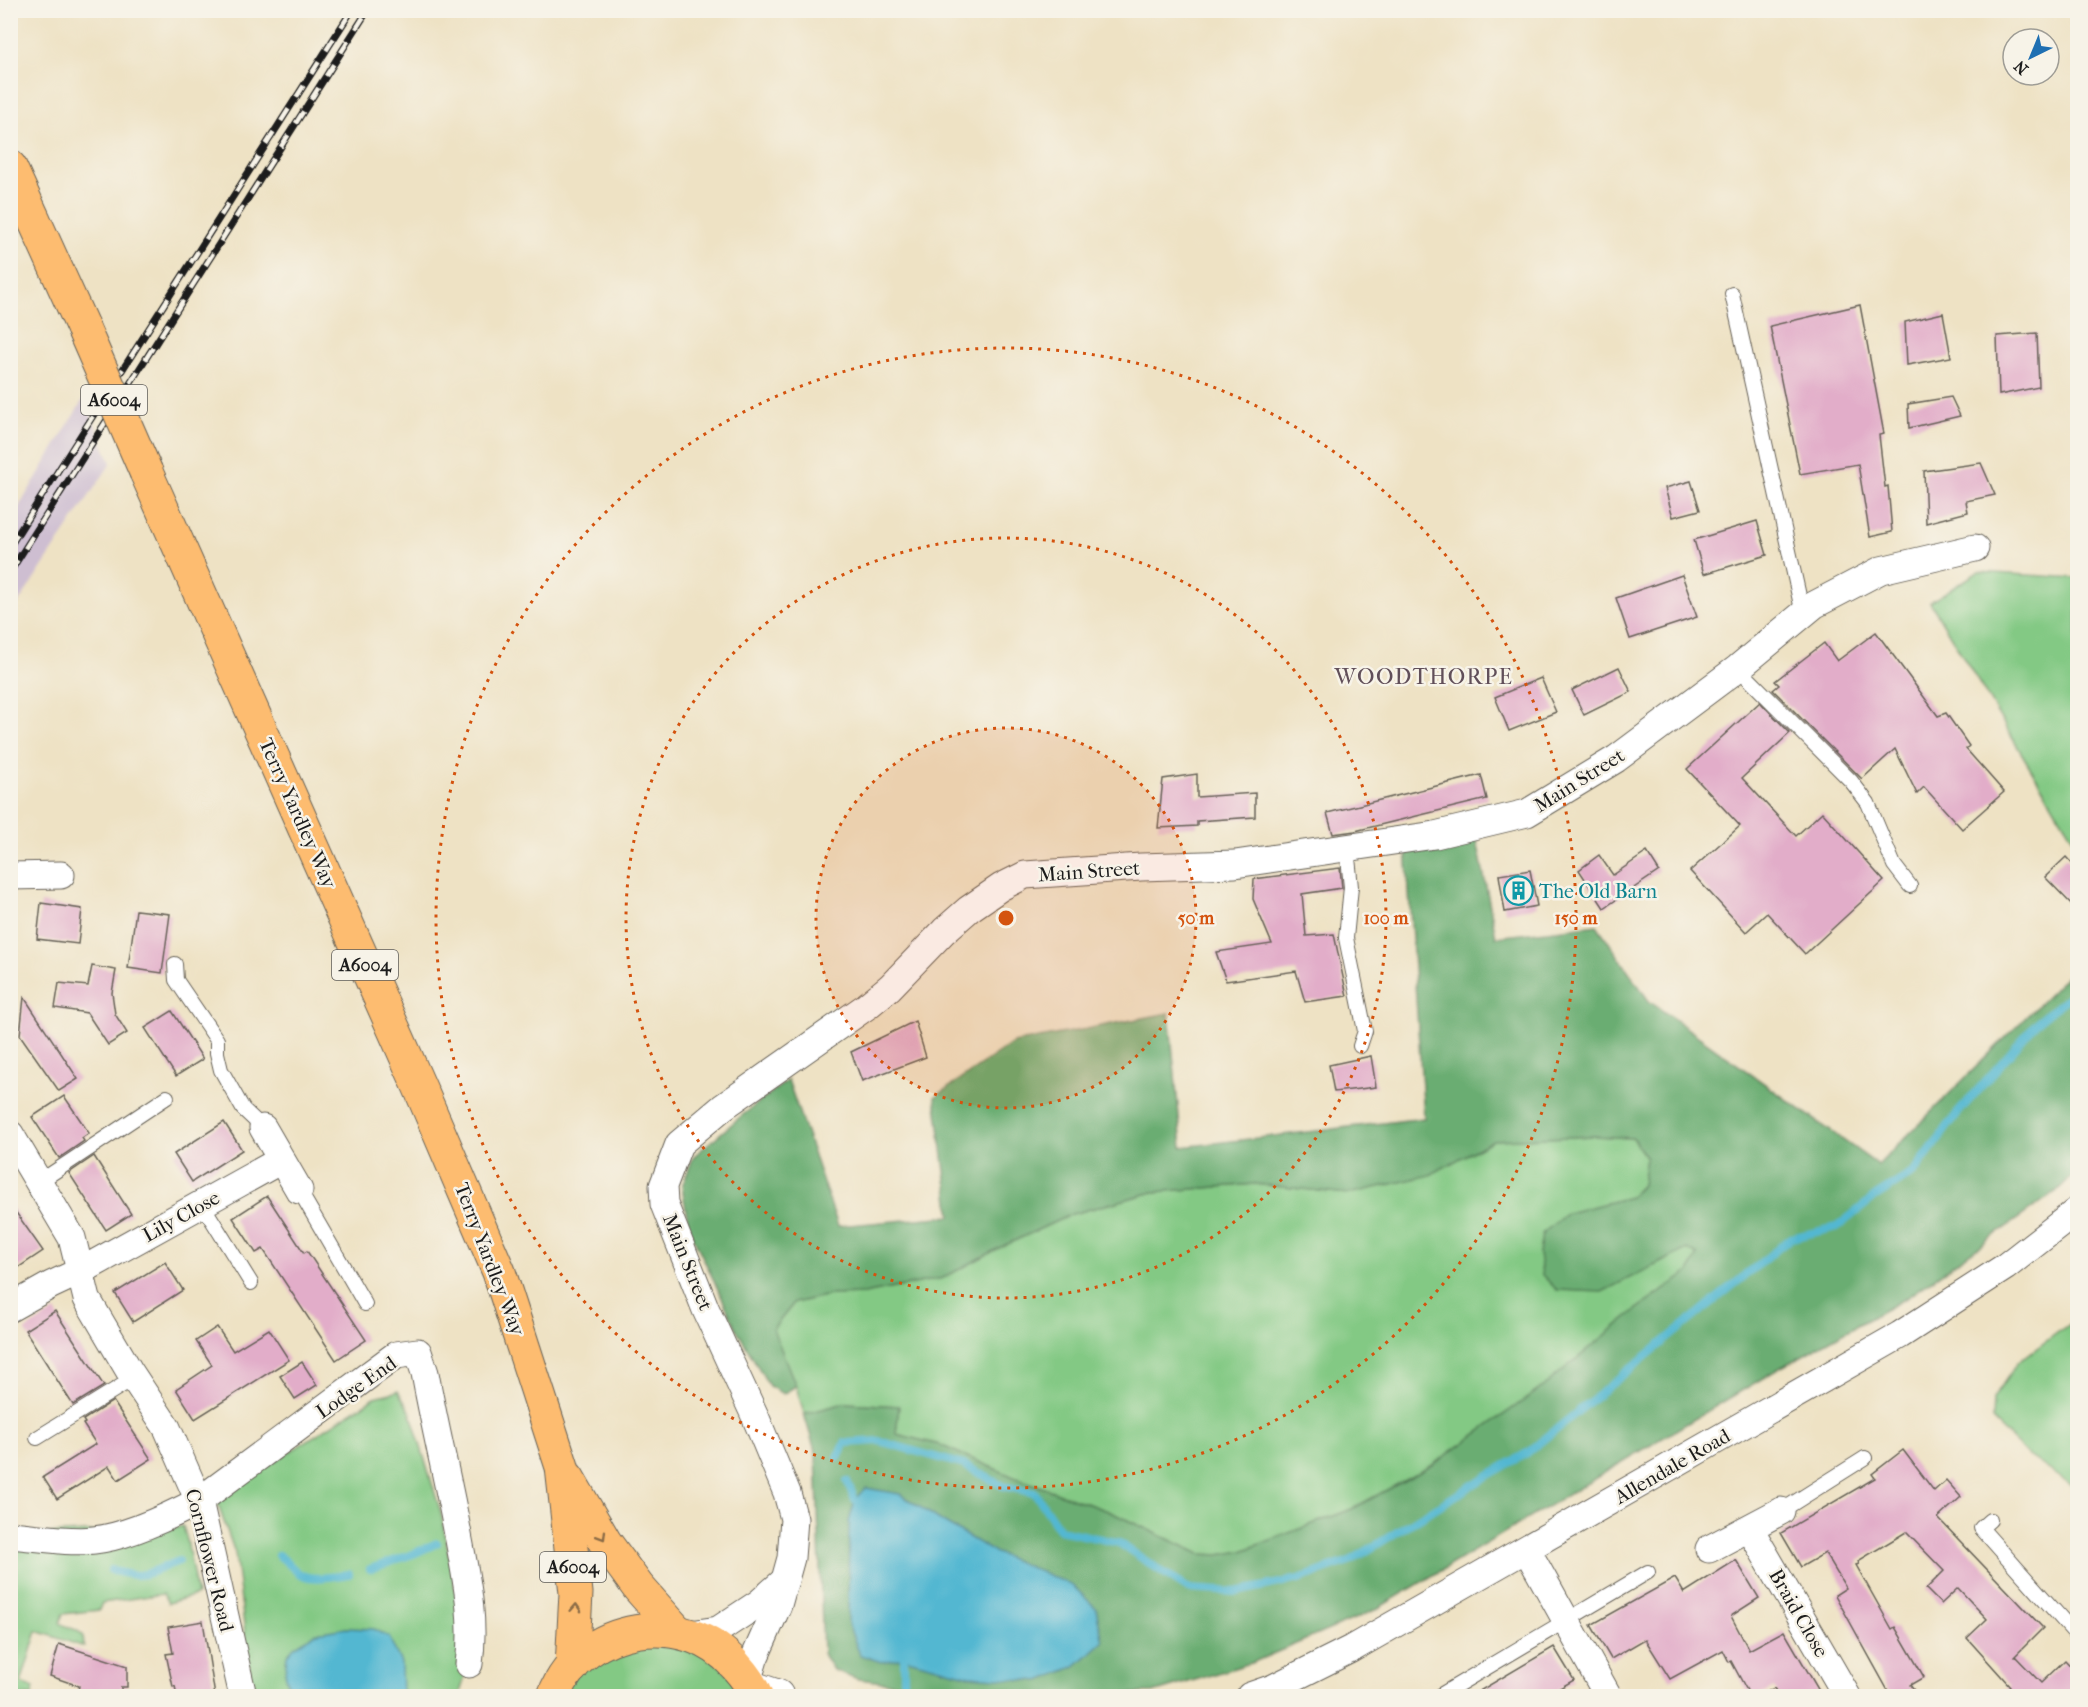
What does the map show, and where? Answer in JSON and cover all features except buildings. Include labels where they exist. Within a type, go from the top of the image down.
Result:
[{"type":"main road","name":"Terry Yardley Way","points":[[10,167],[420,1088],[499,1272],[562,1467],[576,1593],[572,1667]]},
{"type":"main road","name":"Terry Yardley Way","points":[[562,1467],[605,1542],[638,1587],[683,1632]]},
{"type":"main road","name":"A6004","points":[[554,1696],[572,1667],[587,1652],[604,1641],[644,1629],[683,1632],[703,1640],[728,1656],[758,1690]]},
{"type":"street","name":"Main Street","points":[[758,1690],[754,1659],[778,1605],[786,1579],[791,1558],[794,1519],[787,1493],[755,1416],[706,1310],[664,1204],[663,1186],[680,1144],[723,1107],[867,1006],[890,987],[944,931],[969,909],[1001,887],[1025,875],[1141,867],[1235,864],[1435,835],[1527,813],[1616,759],[1738,668],[1814,605],[1881,570],[1975,548]]},
{"type":"street","points":[[11,882],[61,875]]},
{"type":"street","points":[[263,1128],[298,1190]]},
{"type":"street","name":"Cornflower Road","points":[[10,1134],[72,1238],[87,1299],[167,1428],[199,1501],[243,1696]]},
{"type":"street","name":"Lily Close","points":[[10,1308],[281,1160]]},
{"type":"street","name":"Allendale Road","points":[[1250,1696],[1273,1688],[1351,1649],[1900,1335],[2005,1267],[2078,1210]]},
{"type":"street","name":"Lodge End","points":[[10,1535],[96,1540],[153,1522],[199,1501],[396,1355],[418,1352],[453,1509],[471,1605],[472,1642],[469,1664]]},
{"type":"street","points":[[1709,1549],[1781,1511]]},
{"type":"street","name":"Braid Close","points":[[1750,1529],[1847,1696]]},
{"type":"street","points":[[1527,1550],[1608,1696]]},
{"type":"street","points":[[683,1632],[718,1630],[759,1603],[786,1579]]},
{"type":"lane","points":[[1732,294],[1803,614]]},
{"type":"lane","points":[[1738,668],[1851,781],[1868,803],[1894,865],[1910,886]]},
{"type":"lane","points":[[1347,848],[1352,887],[1346,938],[1365,1031],[1360,1046]]},
{"type":"lane","points":[[175,964],[176,980],[217,1040],[221,1070],[243,1109],[263,1128]]},
{"type":"lane","points":[[39,1182],[167,1097]]},
{"type":"lane","points":[[298,1190],[364,1304]]},
{"type":"lane","points":[[202,1204],[251,1283]]},
{"type":"lane","points":[[37,1438],[134,1378]]},
{"type":"lane","points":[[1781,1511],[1865,1458]]},
{"type":"lane","points":[[1990,1520],[1981,1528],[2078,1637]]},
{"type":"lane","points":[[1439,1696],[1648,1572]]},
{"type":"shaded area","points":[[84,398],[111,463],[11,614],[11,520]]},
{"type":"green space","points":[[1978,572],[2077,578],[2077,845],[1930,602]]},
{"type":"green space","points":[[1476,835],[1496,937],[1597,925],[1649,1001],[1878,1165],[2069,974],[2077,970],[2077,1172],[2060,1189],[1906,1298],[1778,1369],[1375,1610],[1254,1662],[1153,1693],[1050,1696],[947,1690],[858,1679],[833,1670],[823,1654],[816,1454],[804,1414],[845,1403],[899,1406],[896,1434],[940,1445],[1016,1478],[1108,1511],[1200,1554],[1219,1555],[1242,1551],[1352,1509],[1431,1466],[1540,1389],[1636,1310],[1689,1272],[1698,1255],[1687,1249],[1602,1292],[1557,1290],[1542,1275],[1539,1254],[1542,1234],[1567,1213],[1630,1197],[1642,1185],[1646,1158],[1633,1138],[1594,1136],[1493,1140],[1430,1175],[1349,1194],[1255,1184],[1153,1192],[1072,1214],[1001,1247],[943,1278],[864,1294],[829,1295],[794,1303],[773,1329],[796,1386],[783,1394],[769,1386],[738,1332],[689,1228],[682,1186],[694,1156],[788,1080],[838,1226],[951,1216],[935,1097],[1013,1043],[1169,1013],[1182,1147],[1424,1118],[1406,848]]},
{"type":"green space","points":[[1594,1136],[1633,1138],[1646,1158],[1642,1185],[1630,1197],[1654,1266],[1687,1249],[1698,1255],[1689,1272],[1636,1310],[1540,1389],[1431,1466],[1352,1509],[1242,1551],[1219,1555],[1200,1554],[1108,1511],[1016,1478],[940,1445],[896,1434],[899,1406],[845,1403],[804,1414],[796,1386],[772,1329],[794,1303],[829,1295],[864,1294],[943,1278],[1001,1247],[1072,1214],[1153,1192],[1255,1184],[1349,1194],[1429,1175],[1493,1140]]},
{"type":"green space","points":[[2077,1318],[2077,1492],[2070,1484],[2029,1456],[1992,1420],[1993,1399],[2017,1363]]},
{"type":"green space","points":[[398,1391],[410,1411],[441,1513],[469,1664],[459,1696],[253,1696],[235,1553],[216,1499],[375,1397]]},
{"type":"green space","points":[[183,1526],[197,1595],[168,1603],[163,1594],[102,1603],[99,1610],[63,1614],[60,1623],[83,1635],[84,1647],[37,1631],[21,1683],[34,1688],[32,1696],[11,1696],[10,1535],[171,1529]]},
{"type":"green space","points":[[676,1630],[756,1696],[554,1696],[572,1667]]},
{"type":"water","points":[[866,1488],[900,1494],[994,1552],[1072,1585],[1096,1608],[1103,1642],[1074,1667],[1040,1681],[970,1676],[904,1658],[881,1662],[860,1655],[848,1624],[849,1522],[855,1500]]},
{"type":"water","points":[[346,1628],[373,1629],[389,1637],[401,1663],[402,1696],[290,1696],[285,1672],[287,1655],[294,1647],[316,1633]]},
{"type":"waterway","points":[[838,1457],[845,1443],[879,1441],[964,1465],[1003,1486],[1035,1493],[1060,1530],[1119,1543],[1188,1589],[1236,1592],[1299,1579],[1352,1560],[1527,1453],[1791,1238],[1837,1227],[1876,1196],[1914,1172],[1957,1114],[2039,1020],[2078,990]]},
{"type":"waterway","points":[[847,1481],[855,1500]]},
{"type":"waterway","points":[[370,1569],[437,1543]]},
{"type":"waterway","points":[[278,1555],[296,1571],[308,1577],[322,1578],[349,1574]]},
{"type":"waterway","points":[[111,1570],[140,1575],[179,1561]]},
{"type":"waterway","points":[[904,1658],[904,1686]]},
{"type":"railway","points":[[10,546],[352,10]]},
{"type":"railway","points":[[10,572],[368,10]]},
{"type":"place","name":"The Old Barn","points":[[1518,891]]},
{"type":"district","name":"WOODTHORPE","points":[[1424,676]]}]
